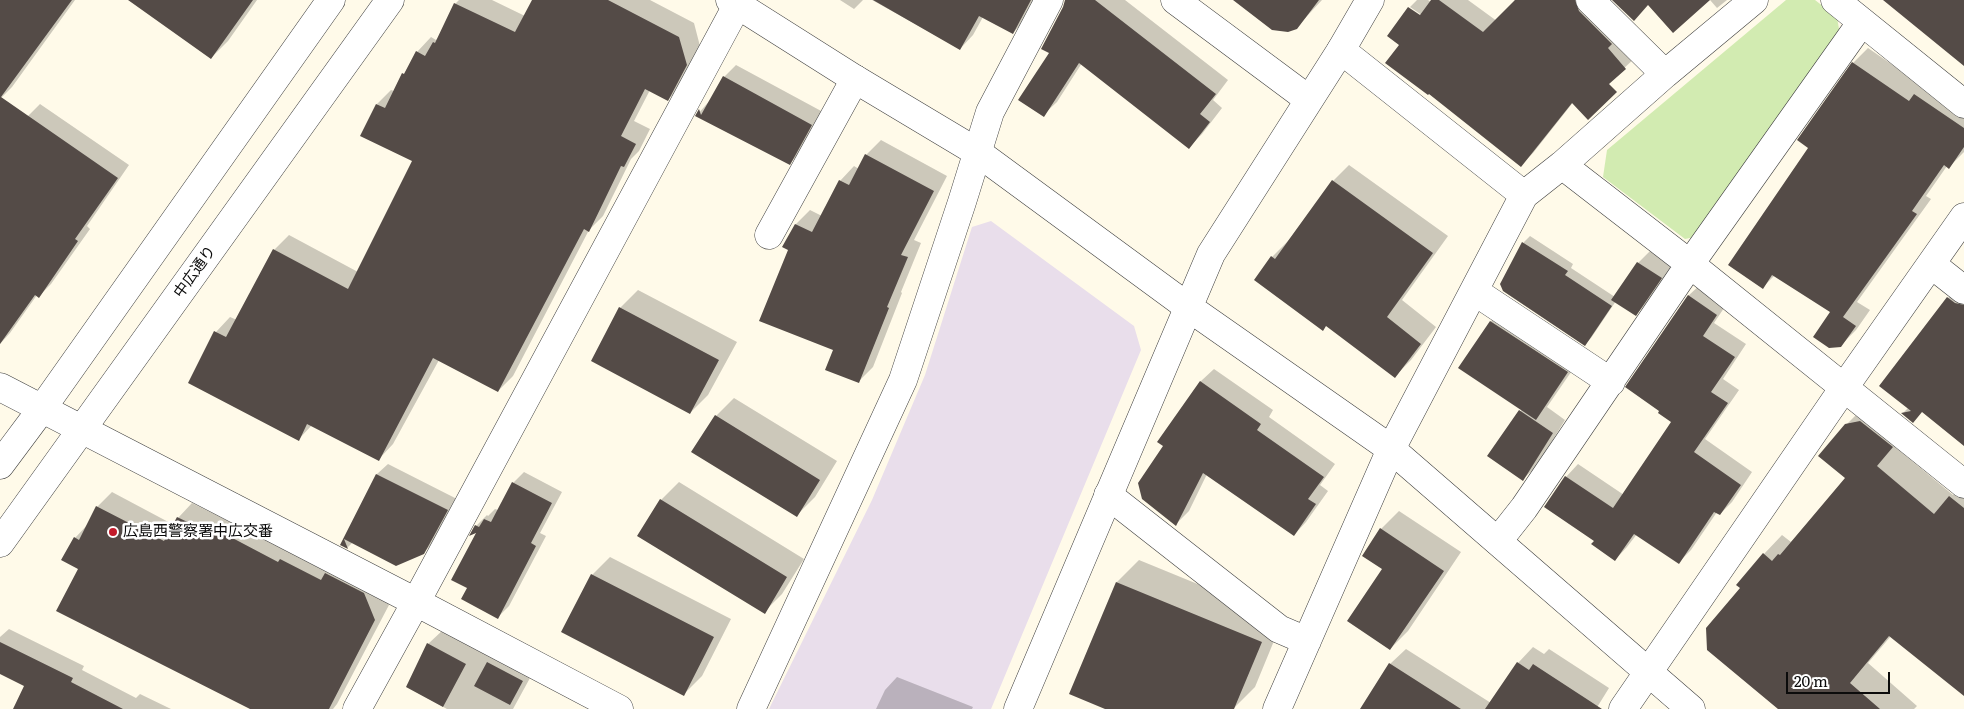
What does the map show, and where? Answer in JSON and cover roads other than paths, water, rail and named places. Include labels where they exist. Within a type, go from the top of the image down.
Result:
[{"type":"street","points":[[0,465],[42,410],[331,0]]},
{"type":"street","name":"中広通り","points":[[0,543],[390,0]]},
{"type":"street","points":[[751,709],[903,380],[990,112],[1049,0]]},
{"type":"street","points":[[1175,0],[1308,99]]},
{"type":"street","points":[[1018,709],[1211,254],[1341,50],[1370,0]]},
{"type":"street","points":[[1590,0],[1665,74]]},
{"type":"street","points":[[1277,709],[1391,449],[1524,195],[1562,165],[1665,74],[1754,0]]},
{"type":"street","points":[[1835,0],[1861,23],[1964,104]]},
{"type":"street","points":[[357,709],[736,2],[855,79],[977,152],[1188,307],[1391,449],[1691,709]]},
{"type":"street","points":[[1498,541],[1524,508],[1690,264],[1861,23]]},
{"type":"street","points":[[1341,50],[1524,195]]},
{"type":"street","points":[[768,235],[855,79]]},
{"type":"street","points":[[1562,165],[1690,264],[1843,389],[1964,484]]},
{"type":"street","points":[[1623,709],[1964,217]]},
{"type":"street","points":[[1931,264],[1964,290]]},
{"type":"street","points":[[1474,291],[1611,382]]},
{"type":"street","points":[[0,387],[619,709]]},
{"type":"street","points":[[1108,495],[1279,630],[1307,641]]},
{"type":"place","name":"広島西警察署中広交番","points":[[113,532]]}]
